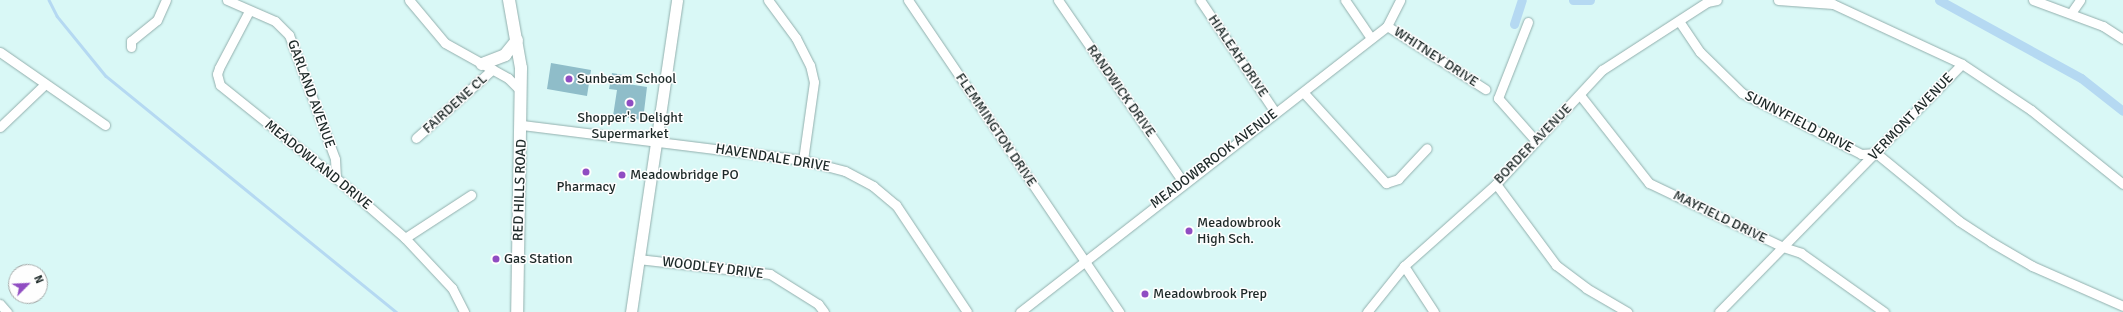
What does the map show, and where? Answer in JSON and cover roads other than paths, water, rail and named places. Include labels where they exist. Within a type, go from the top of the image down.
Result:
[{"type":"main road","name":"RED HILLS ROAD","points":[[509,0],[521,68],[522,125],[516,312]]},
{"type":"main road","points":[[488,67],[505,55],[517,40]]},
{"type":"street","points":[[131,47],[131,41],[157,20],[166,0]]},
{"type":"street","name":"GARLAND AVENUE","points":[[227,0],[249,11],[275,21],[289,35],[334,159],[336,178]]},
{"type":"street","points":[[409,0],[445,43],[488,67],[521,91]]},
{"type":"street","points":[[631,312],[677,0]]},
{"type":"street","points":[[768,0],[796,38],[810,65],[814,82],[803,160]]},
{"type":"street","name":"FLEMMINGTON DRIVE","points":[[908,0],[1119,312]]},
{"type":"street","name":"RANDWICK DRIVE","points":[[1058,0],[1184,183]]},
{"type":"street","name":"HIALEAH DRIVE","points":[[1200,0],[1275,112]]},
{"type":"street","points":[[1345,0],[1371,38]]},
{"type":"street","name":"MEADOWBROOK AVENUE","points":[[1020,312],[1084,259],[1275,112],[1304,93],[1387,26],[1400,0]]},
{"type":"street","name":"BORDER AVENUE","points":[[1367,312],[1404,266],[1496,184],[1602,70],[1707,2],[1718,0]]},
{"type":"street","points":[[1778,0],[1833,4],[1962,64]]},
{"type":"street","points":[[2033,0],[2103,26],[2123,39]]},
{"type":"street","points":[[2071,13],[2080,0]]},
{"type":"street","name":"MEADOWLAND DRIVE","points":[[249,11],[219,68],[217,74],[220,85],[336,178],[405,238],[452,288],[464,312]]},
{"type":"street","name":"SUNNYFIELD DRIVE","points":[[1679,21],[1700,52],[1742,93],[1861,154],[1876,153]]},
{"type":"street","points":[[1528,22],[1498,98],[1536,141]]},
{"type":"street","name":"WHITNEY DRIVE","points":[[1387,26],[1485,89]]},
{"type":"street","points":[[0,52],[105,124]]},
{"type":"street","name":"VERMONT AVENUE","points":[[1719,312],[1962,64],[2031,110],[2123,184]]},
{"type":"street","name":"FAIRDENE CL","points":[[416,138],[488,67]]},
{"type":"street","points":[[0,127],[45,84]]},
{"type":"street","points":[[1304,93],[1386,183],[1398,179],[1427,148]]},
{"type":"street","name":"MAYFIELD DRIVE","points":[[1580,95],[1649,183],[1783,247],[1801,253],[1884,312]]},
{"type":"street","name":"HAVENDALE DRIVE","points":[[522,125],[803,160],[845,170],[873,186],[896,205],[967,312]]},
{"type":"street","points":[[1876,153],[1960,221],[1991,242],[2032,266],[2123,306]]},
{"type":"street","points":[[1496,184],[1556,265],[1586,288],[1627,312]]},
{"type":"street","points":[[405,238],[471,195]]},
{"type":"street","name":"WOODLEY DRIVE","points":[[638,259],[770,274],[818,304],[824,312]]},
{"type":"street","points":[[1404,266],[1434,312]]},
{"type":"street","points":[[0,304],[7,312]]},
{"type":"waterway","points":[[49,0],[57,16],[106,76],[396,312]]},
{"type":"waterway","points":[[1514,24],[1522,0]]},
{"type":"waterway","points":[[1573,0],[1590,0]]},
{"type":"waterway","points":[[1939,0],[2081,78],[2123,111]]},
{"type":"place","name":"Sunbeam School","points":[[569,79]]},
{"type":"place","name":"Shopper's Delight Supermarket","points":[[630,103]]},
{"type":"place","name":"Pharmacy","points":[[586,172]]},
{"type":"place","name":"Meadowbridge PO","points":[[622,175]]},
{"type":"place","name":"Meadowbrook High Sch.","points":[[1189,231]]},
{"type":"place","name":"Gas Station","points":[[496,259]]},
{"type":"place","name":"Meadowbrook Prep","points":[[1145,294]]}]
